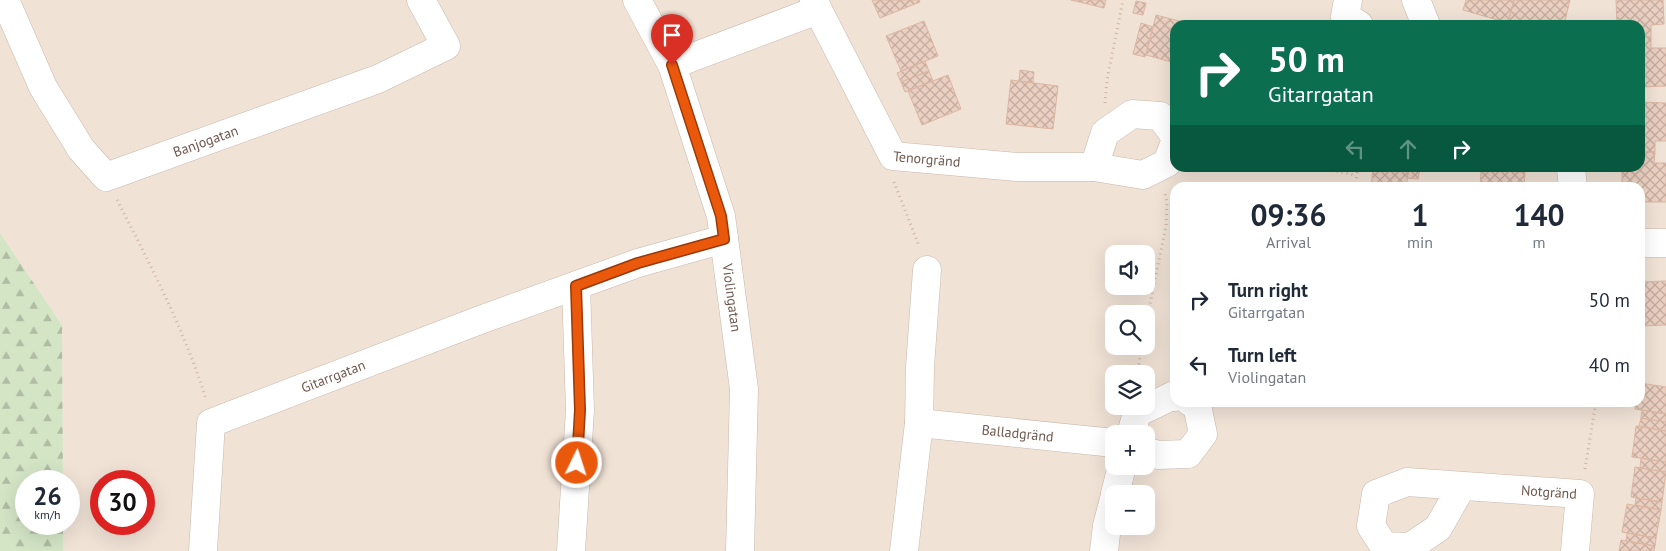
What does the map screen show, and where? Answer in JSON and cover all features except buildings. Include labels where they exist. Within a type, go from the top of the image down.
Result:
[{"type":"street","points":[[6,0],[43,87],[81,149],[106,177]]},
{"type":"street","name":"Banjogatan","points":[[106,177],[378,79],[446,46],[421,0]]},
{"type":"street","name":"Violingatan","points":[[637,0],[672,65],[721,216],[744,389],[740,551]]},
{"type":"street","points":[[1348,0],[1345,16],[1351,20]]},
{"type":"street","points":[[1416,0],[1424,20]]},
{"type":"street","name":"Tenorgränd","points":[[672,65],[816,5],[893,156],[1017,167],[1094,167],[1142,175],[1156,168]]},
{"type":"street","points":[[1094,167],[1105,133],[1132,114],[1160,116],[1170,129]]},
{"type":"street","points":[[1156,168],[1167,163],[1170,155]]},
{"type":"street","name":"Gitarrgatan","points":[[211,422],[638,263],[724,239]]},
{"type":"street","points":[[1645,243],[1666,243]]},
{"type":"street","points":[[904,551],[919,423],[920,367],[927,270]]},
{"type":"street","points":[[572,551],[580,410],[576,286]]},
{"type":"street","points":[[1134,425],[1137,413],[1170,397]]},
{"type":"street","points":[[1155,454],[1188,454],[1204,434],[1197,407]]},
{"type":"street","points":[[203,551],[211,422]]},
{"type":"street","name":"Balladgränd","points":[[919,423],[1105,442]]},
{"type":"street","name":"Notgränd","points":[[1462,486],[1580,494],[1575,551]]},
{"type":"street","points":[[1104,551],[1105,535]]},
{"type":"path","points":[[1105,133],[1107,80],[1123,0]]},
{"type":"path","points":[[893,156],[892,175],[927,270]]},
{"type":"path","points":[[1149,305],[1167,214],[1165,194],[1156,168]]},
{"type":"path","points":[[1339,172],[1356,175]]},
{"type":"path","points":[[1355,182],[1357,172]]},
{"type":"path","points":[[106,177],[164,292],[201,383],[209,406],[211,422]]},
{"type":"path","points":[[1580,494],[1595,407]]},
{"type":"shaded area","points":[[0,0],[1666,0],[1666,551],[63,551],[63,535],[80,535],[80,470],[63,470],[62,325],[0,233]]},
{"type":"green space","points":[[0,233],[62,325],[63,470],[15,470],[15,535],[63,535],[63,551],[0,551]]},
{"type":"route","points":[[577,463],[580,410],[576,286],[638,263],[724,239],[721,216],[672,65]]}]
